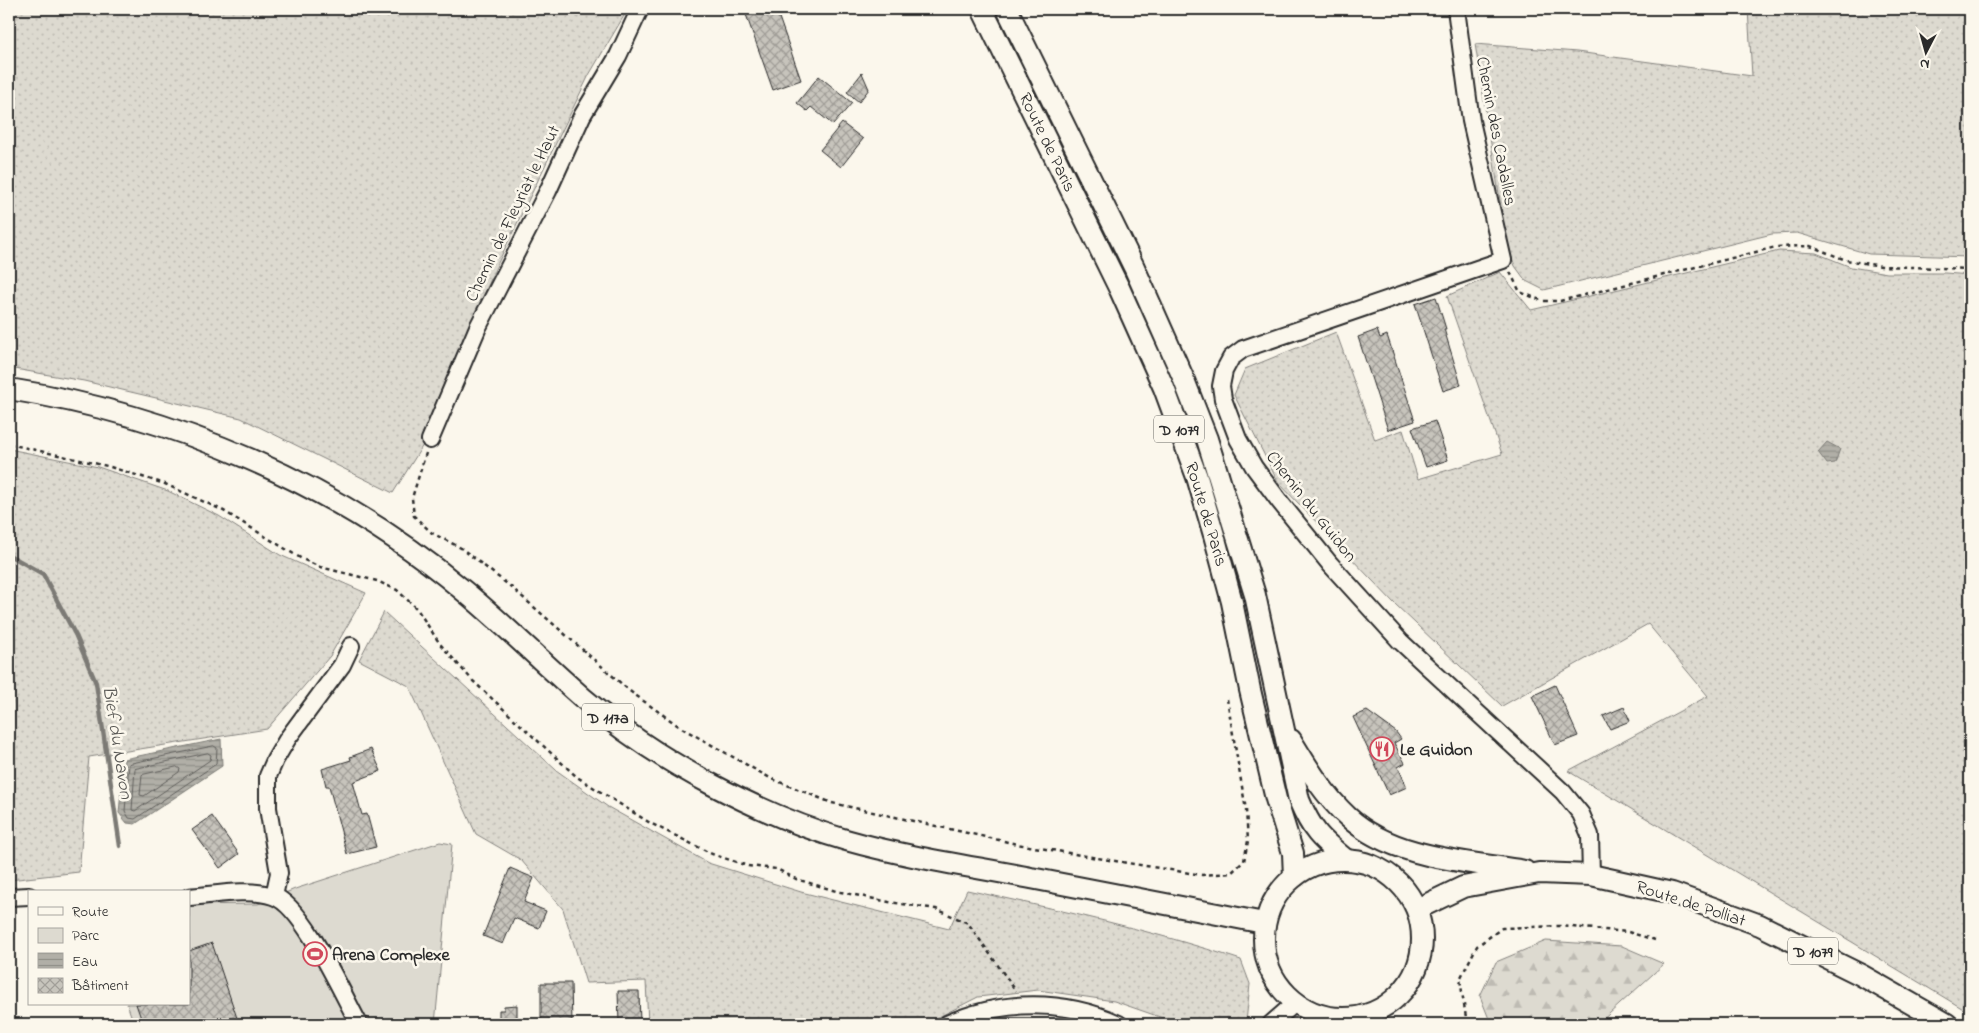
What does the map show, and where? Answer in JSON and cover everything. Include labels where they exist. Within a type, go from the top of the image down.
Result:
[{"type":"main road","name":"Route de Paris","points":[[982,9],[1120,290],[1164,388],[1197,477],[1232,602],[1250,690],[1276,798],[1293,853],[1294,877]]},
{"type":"main road","name":"Route de Paris","points":[[1007,9],[1134,267],[1193,402],[1207,439],[1255,595],[1299,800],[1308,823],[1320,838],[1345,859]]},
{"type":"main road","name":"D 117a","points":[[9,389],[100,407],[151,422],[258,463],[313,490],[357,515],[404,546],[461,588],[584,698],[631,735],[668,760],[750,803],[845,840],[925,858],[1264,923]]},
{"type":"main road","points":[[1284,728],[1314,777],[1331,799],[1349,818],[1376,836],[1403,848],[1440,857],[1539,873]]},
{"type":"main road","points":[[1345,859],[1369,864],[1389,874],[1405,889],[1417,909],[1422,937],[1422,951],[1416,971],[1405,989],[1372,1019],[1339,1019],[1323,1016],[1308,1011],[1295,1003],[1282,991],[1273,977],[1266,962],[1263,945],[1264,923],[1278,893],[1294,877],[1307,868],[1320,863],[1345,859]]},
{"type":"main road","name":"Route de Polliat","points":[[1417,909],[1463,887],[1539,873],[1590,875],[1672,893],[1760,925],[1861,975],[1947,1024]]},
{"type":"street","name":"Chemin de Fleyriat le Haut","points":[[430,440],[478,326],[548,191],[582,116],[618,56],[640,9]]},
{"type":"street","name":"Chemin des Cadalles","points":[[1456,9],[1471,121],[1503,260]]},
{"type":"street","name":"Chemin du Guidon","points":[[1503,260],[1243,349],[1230,358],[1224,371],[1221,386],[1222,399],[1238,440],[1254,467],[1330,564],[1400,641],[1564,792],[1581,814],[1590,836],[1590,875]]},
{"type":"street","points":[[274,896],[279,873],[268,808],[268,776],[288,738],[342,665],[351,646]]},
{"type":"street","points":[[190,897],[241,893],[259,893],[274,896],[296,914],[310,933],[359,1024]]},
{"type":"street","points":[[9,897],[28,896]]},
{"type":"street","points":[[1271,1024],[1295,1003]]},
{"type":"street","points":[[948,1024],[998,1008],[1026,1004],[1073,1008],[1119,1024]]},
{"type":"path","points":[[1503,260],[1520,292],[1543,301],[1560,301],[1776,247],[1810,246],[1846,260],[1881,266],[1970,268]]},
{"type":"path","points":[[430,440],[412,498],[414,516],[432,533],[462,548],[518,593],[631,692],[680,727],[770,778],[832,803],[1017,844],[1202,875],[1231,873],[1244,861],[1248,840],[1246,810],[1227,699]]},
{"type":"path","points":[[9,444],[107,466],[165,484],[222,510],[302,559],[320,567],[377,581],[397,590],[417,609],[440,644],[473,681],[577,778],[650,822],[712,854],[748,866],[776,869],[796,879],[836,891],[936,909],[968,923],[1026,1004]]},
{"type":"path","points":[[1468,1024],[1460,979],[1477,946],[1502,928],[1560,926],[1628,932],[1655,940]]},
{"type":"green space","points":[[9,9],[628,9],[589,75],[495,269],[423,445],[393,493],[241,418],[84,381],[9,368]]},
{"type":"green space","points":[[1748,9],[1970,9],[1970,257],[1869,254],[1797,233],[1772,234],[1544,290],[1526,281],[1515,266],[1507,244],[1475,44],[1577,52],[1752,76]]},
{"type":"green space","points":[[1779,251],[1816,253],[1851,267],[1887,273],[1970,275],[1970,1013],[1568,771],[1708,696],[1648,624],[1502,706],[1395,604],[1278,482],[1234,395],[1245,369],[1336,332],[1375,440],[1403,430],[1418,479],[1502,454],[1447,296],[1500,272],[1531,310]]},
{"type":"green space","points":[[9,449],[98,467],[168,491],[219,516],[280,555],[366,593],[330,656],[267,729],[89,757],[79,872],[9,880]]},
{"type":"green space","points":[[384,612],[556,770],[608,807],[708,863],[801,892],[949,929],[967,890],[1071,913],[1174,939],[1241,960],[1250,984],[1246,1022],[1242,1024],[1180,1024],[1114,1001],[1038,990],[978,997],[925,1024],[648,1024],[646,981],[586,983],[563,909],[521,860],[476,834],[409,686],[359,660]]},
{"type":"green space","name":"Arena Complexe","points":[[440,842],[452,844],[435,1024],[134,1024],[128,1006],[190,1006],[190,905],[258,904],[295,889]]},
{"type":"green space","points":[[1546,941],[1622,946],[1664,964],[1598,1024],[1491,1024],[1480,996],[1496,962]]},
{"type":"water","points":[[1827,442],[1840,449],[1835,463],[1827,464],[1818,452]]},
{"type":"water","points":[[221,739],[222,766],[135,824],[127,823],[119,813],[124,759]]},
{"type":"building","points":[[744,9],[776,9],[801,80],[773,90]]},
{"type":"building","points":[[862,73],[869,89],[859,102],[847,92]]},
{"type":"building","points":[[819,76],[852,103],[833,125],[811,107],[807,111],[797,103]]},
{"type":"building","points":[[842,123],[863,139],[841,167],[820,150]]},
{"type":"building","points":[[1436,297],[1461,385],[1443,391],[1415,304]]},
{"type":"building","points":[[1377,330],[1380,338],[1387,335],[1415,421],[1388,430],[1358,337]]},
{"type":"building","points":[[1435,421],[1448,460],[1426,467],[1412,428]]},
{"type":"building","points":[[1555,685],[1578,736],[1555,745],[1532,696]]},
{"type":"building","points":[[1624,707],[1630,721],[1610,729],[1603,716]]},
{"type":"building","name":"Le Guidon","points":[[1367,711],[1396,732],[1401,739],[1394,743],[1405,763],[1398,767],[1407,787],[1389,795],[1353,717]]},
{"type":"building","points":[[371,749],[381,771],[353,782],[362,815],[367,814],[376,847],[347,854],[329,786],[326,786],[322,769],[351,760],[350,757]]},
{"type":"building","points":[[212,816],[239,854],[220,868],[192,830]]},
{"type":"building","points":[[510,868],[534,878],[524,902],[546,911],[539,928],[514,918],[503,944],[483,936]]},
{"type":"building","points":[[212,943],[239,1024],[143,1024],[137,1006],[190,1006],[190,951]]},
{"type":"building","points":[[541,983],[571,983],[572,1024],[541,1024]]},
{"type":"building","points":[[618,991],[639,991],[640,1024],[619,1024]]},
{"type":"building","points":[[517,1005],[517,1024],[499,1024],[499,1010],[504,1010],[504,1006]]},
{"type":"waterway","name":"Bief du Navon","points":[[9,555],[43,574],[76,636],[96,683],[120,846]]},
{"type":"place","name":"Le Guidon","points":[[1382,749]]},
{"type":"place","name":"Arena Complexe","points":[[315,954]]}]
